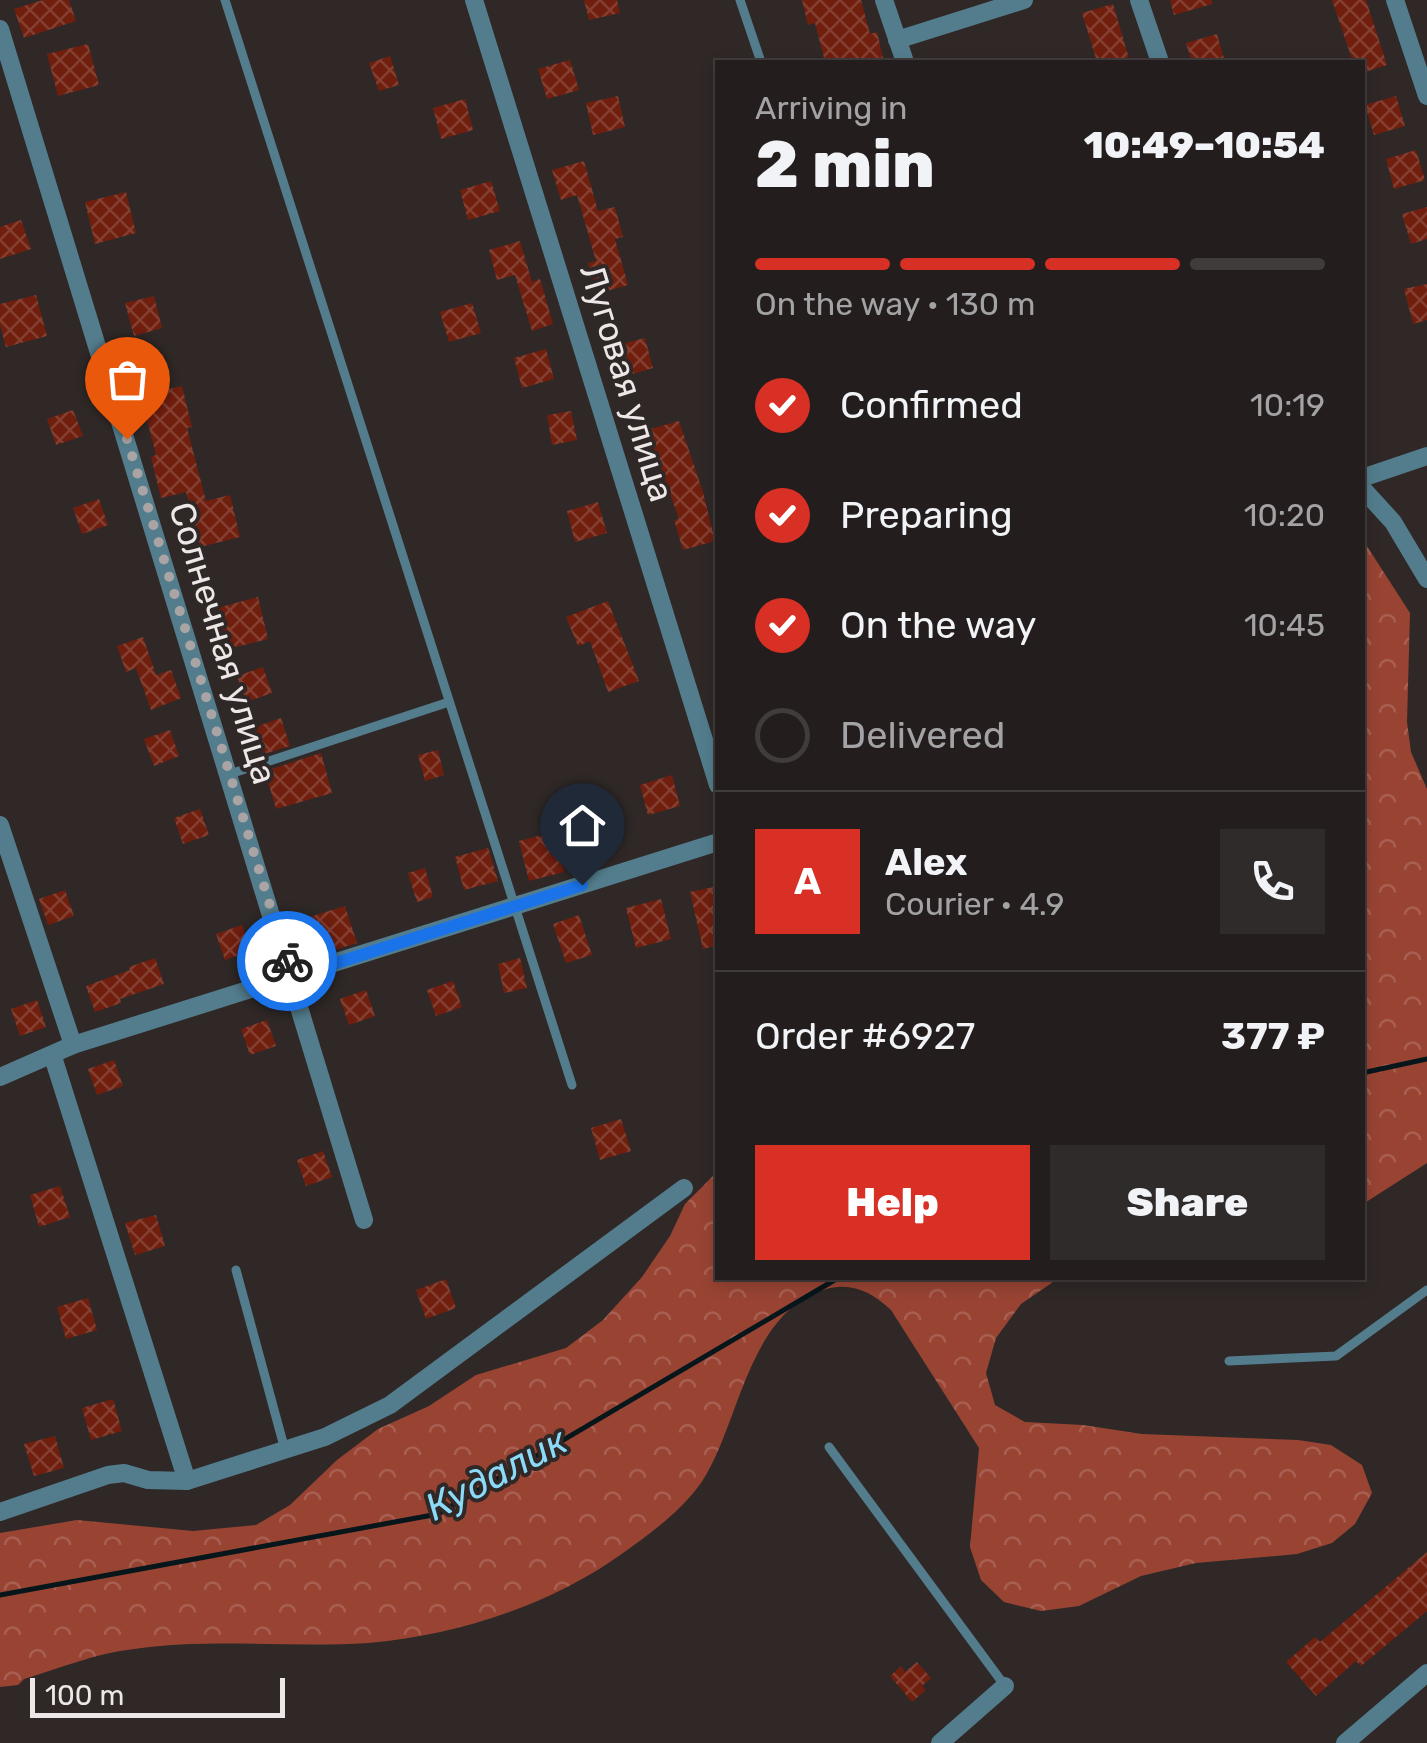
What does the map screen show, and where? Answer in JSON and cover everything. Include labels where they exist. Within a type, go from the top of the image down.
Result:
[{"type":"street","name":"Луговая улица","points":[[474,0],[715,775]]},
{"type":"street","points":[[884,0],[904,60]]},
{"type":"street","points":[[897,40],[1024,0]]},
{"type":"street","points":[[1138,0],[1159,60]]},
{"type":"street","points":[[1395,0],[1427,96]]},
{"type":"street","name":"Солнечная улица","points":[[0,29],[364,1220]]},
{"type":"street","points":[[1365,477],[1427,456]]},
{"type":"street","points":[[1365,491],[1394,522],[1427,579]]},
{"type":"street","points":[[0,825],[73,1045]]},
{"type":"street","points":[[0,1077],[73,1045],[715,843]]},
{"type":"street","points":[[52,1057],[187,1481]]},
{"type":"street","points":[[0,1512],[108,1475],[124,1473],[148,1480],[187,1481],[325,1437],[390,1405],[684,1188]]},
{"type":"street","points":[[1345,1743],[1427,1673]]},
{"type":"street","points":[[940,1743],[1005,1686]]},
{"type":"lane","points":[[226,0],[572,1085]]},
{"type":"lane","points":[[740,0],[760,60]]},
{"type":"lane","points":[[230,774],[449,702]]},
{"type":"lane","points":[[236,1270],[285,1450]]},
{"type":"lane","points":[[1229,1361],[1336,1356],[1427,1290]]},
{"type":"lane","points":[[829,1447],[1005,1686]]},
{"type":"green space","points":[[1365,543],[1410,613],[1407,722],[1411,752],[1427,789],[1427,1163],[1365,1203]]},
{"type":"green space","points":[[715,1174],[715,1280],[1066,1280],[1053,1282],[1021,1304],[996,1338],[986,1373],[995,1405],[1025,1422],[1142,1434],[1298,1440],[1331,1445],[1362,1465],[1372,1493],[1355,1524],[1332,1543],[1297,1554],[1196,1563],[1141,1576],[1079,1606],[1041,1611],[1004,1602],[981,1580],[970,1547],[979,1448],[891,1310],[860,1290],[833,1287],[797,1303],[777,1323],[761,1347],[714,1459],[693,1494],[644,1538],[565,1588],[502,1615],[401,1639],[134,1649],[92,1657],[24,1679],[18,1685],[0,1687],[0,1533],[77,1520],[193,1531],[256,1525],[290,1505],[337,1460],[378,1429],[429,1406],[476,1375],[566,1348],[603,1320],[642,1277],[670,1236],[685,1204]]},
{"type":"building","points":[[43,0],[69,0],[76,21],[24,38],[14,9]]},
{"type":"building","points":[[584,0],[617,0],[620,13],[589,20]]},
{"type":"building","points":[[802,0],[861,0],[870,34],[877,32],[884,60],[824,60],[815,23],[808,25]]},
{"type":"building","points":[[1170,0],[1212,0],[1212,4],[1174,15]]},
{"type":"building","points":[[1332,0],[1366,0],[1387,65],[1365,72],[1365,60],[1352,60]]},
{"type":"building","points":[[1113,4],[1129,60],[1096,60],[1082,13]]},
{"type":"building","points":[[1217,34],[1224,60],[1191,60],[1186,43]]},
{"type":"building","points":[[88,44],[99,85],[58,96],[47,54]]},
{"type":"building","points":[[390,56],[399,85],[379,91],[369,63]]},
{"type":"building","points":[[570,60],[579,90],[547,99],[538,69]]},
{"type":"building","points":[[618,96],[625,127],[593,135],[586,103]]},
{"type":"building","points":[[1396,96],[1405,126],[1374,135],[1365,105]]},
{"type":"building","points":[[465,99],[473,130],[441,139],[433,108]]},
{"type":"building","points":[[1416,150],[1425,180],[1394,189],[1386,159]]},
{"type":"building","points":[[584,161],[598,211],[615,207],[623,237],[615,239],[628,285],[596,294],[588,263],[596,261],[577,195],[561,200],[552,170]]},
{"type":"building","points":[[491,181],[500,211],[468,220],[460,190]]},
{"type":"building","points":[[126,192],[136,233],[95,244],[85,202]]},
{"type":"building","points":[[1427,207],[1427,239],[1411,244],[1402,214]]},
{"type":"building","points":[[21,220],[31,249],[0,259],[0,227]]},
{"type":"building","points":[[520,241],[532,282],[540,279],[553,324],[532,331],[515,275],[497,280],[489,250]]},
{"type":"building","points":[[1427,284],[1427,320],[1413,324],[1404,289]]},
{"type":"building","points":[[36,295],[47,336],[6,347],[0,304]]},
{"type":"building","points":[[154,296],[162,328],[134,336],[125,303]]},
{"type":"building","points":[[472,303],[481,333],[449,342],[440,312]]},
{"type":"building","points":[[645,338],[653,368],[622,377],[613,346]]},
{"type":"building","points":[[546,349],[554,379],[522,388],[514,358]]},
{"type":"building","points":[[182,386],[192,427],[187,428],[206,501],[230,495],[240,537],[200,547],[186,492],[161,498],[151,457],[156,455],[141,396]]},
{"type":"building","points":[[73,410],[83,436],[56,445],[47,419]]},
{"type":"building","points":[[571,411],[577,440],[552,445],[547,415]]},
{"type":"building","points":[[679,421],[715,541],[683,550],[674,520],[679,519],[647,430]]},
{"type":"building","points":[[99,499],[108,525],[82,534],[73,508]]},
{"type":"building","points":[[598,502],[607,533],[575,542],[567,511]]},
{"type":"building","points":[[258,597],[268,639],[228,649],[217,608]]},
{"type":"building","points":[[608,601],[639,681],[608,692],[590,641],[578,646],[566,617]]},
{"type":"building","points":[[143,637],[156,675],[171,670],[181,698],[151,710],[136,668],[126,672],[117,646]]},
{"type":"building","points":[[263,667],[272,693],[246,702],[237,676]]},
{"type":"building","points":[[281,718],[290,746],[264,754],[255,727]]},
{"type":"building","points":[[170,730],[179,756],[154,766],[144,739]]},
{"type":"building","points":[[438,750],[444,775],[425,781],[418,755]]},
{"type":"building","points":[[321,753],[332,793],[276,809],[265,771]]},
{"type":"building","points":[[672,775],[680,806],[648,815],[640,785]]},
{"type":"building","points":[[200,809],[209,835],[183,844],[174,818]]},
{"type":"building","points":[[554,832],[564,872],[529,881],[519,841]]},
{"type":"building","points":[[488,848],[498,881],[464,890],[455,857]]},
{"type":"building","points":[[425,868],[433,897],[417,902],[408,873]]},
{"type":"building","points":[[715,887],[715,946],[703,949],[690,892]]},
{"type":"building","points":[[65,890],[74,916],[48,925],[39,899]]},
{"type":"building","points":[[661,899],[671,939],[636,948],[626,908]]},
{"type":"building","points":[[345,906],[357,943],[312,957],[300,920]]},
{"type":"building","points":[[579,915],[592,955],[566,963],[553,924]]},
{"type":"building","points":[[242,925],[251,951],[225,960],[216,934]]},
{"type":"building","points":[[155,958],[164,984],[95,1012],[86,986]]},
{"type":"building","points":[[520,958],[527,988],[504,993],[498,964]]},
{"type":"building","points":[[453,981],[462,1007],[436,1016],[427,990]]},
{"type":"building","points":[[366,990],[375,1016],[349,1025],[340,999]]},
{"type":"building","points":[[37,1000],[46,1027],[20,1036],[11,1009]]},
{"type":"building","points":[[267,1020],[276,1046],[250,1055],[241,1029]]},
{"type":"building","points":[[114,1060],[123,1086],[97,1095],[88,1069]]},
{"type":"building","points":[[621,1119],[631,1151],[600,1160],[591,1128]]},
{"type":"building","points":[[323,1151],[332,1177],[306,1186],[297,1160]]},
{"type":"building","points":[[60,1186],[70,1217],[39,1227],[30,1195]]},
{"type":"building","points":[[156,1215],[165,1246],[135,1255],[125,1223]]},
{"type":"building","points":[[446,1279],[456,1308],[426,1319],[416,1290]]},
{"type":"building","points":[[88,1298],[97,1330],[66,1339],[57,1307]]},
{"type":"building","points":[[113,1399],[122,1431],[91,1440],[82,1408]]},
{"type":"building","points":[[55,1436],[64,1468],[34,1476],[24,1444]]},
{"type":"building","points":[[1427,1552],[1427,1611],[1361,1666],[1356,1661],[1316,1696],[1286,1662],[1315,1637],[1320,1642]]},
{"type":"building","points":[[917,1662],[931,1678],[922,1686],[926,1690],[912,1702],[890,1676],[901,1666],[905,1672]]},
{"type":"waterway","name":"Кудалик","points":[[1365,1072],[1427,1059]]},
{"type":"waterway","name":"Кудалик","points":[[0,1595],[438,1514],[835,1280]]},
{"type":"way so far","points":[[127,439],[287,961]]},
{"type":"route","points":[[287,961],[292,977],[582,885]]}]
